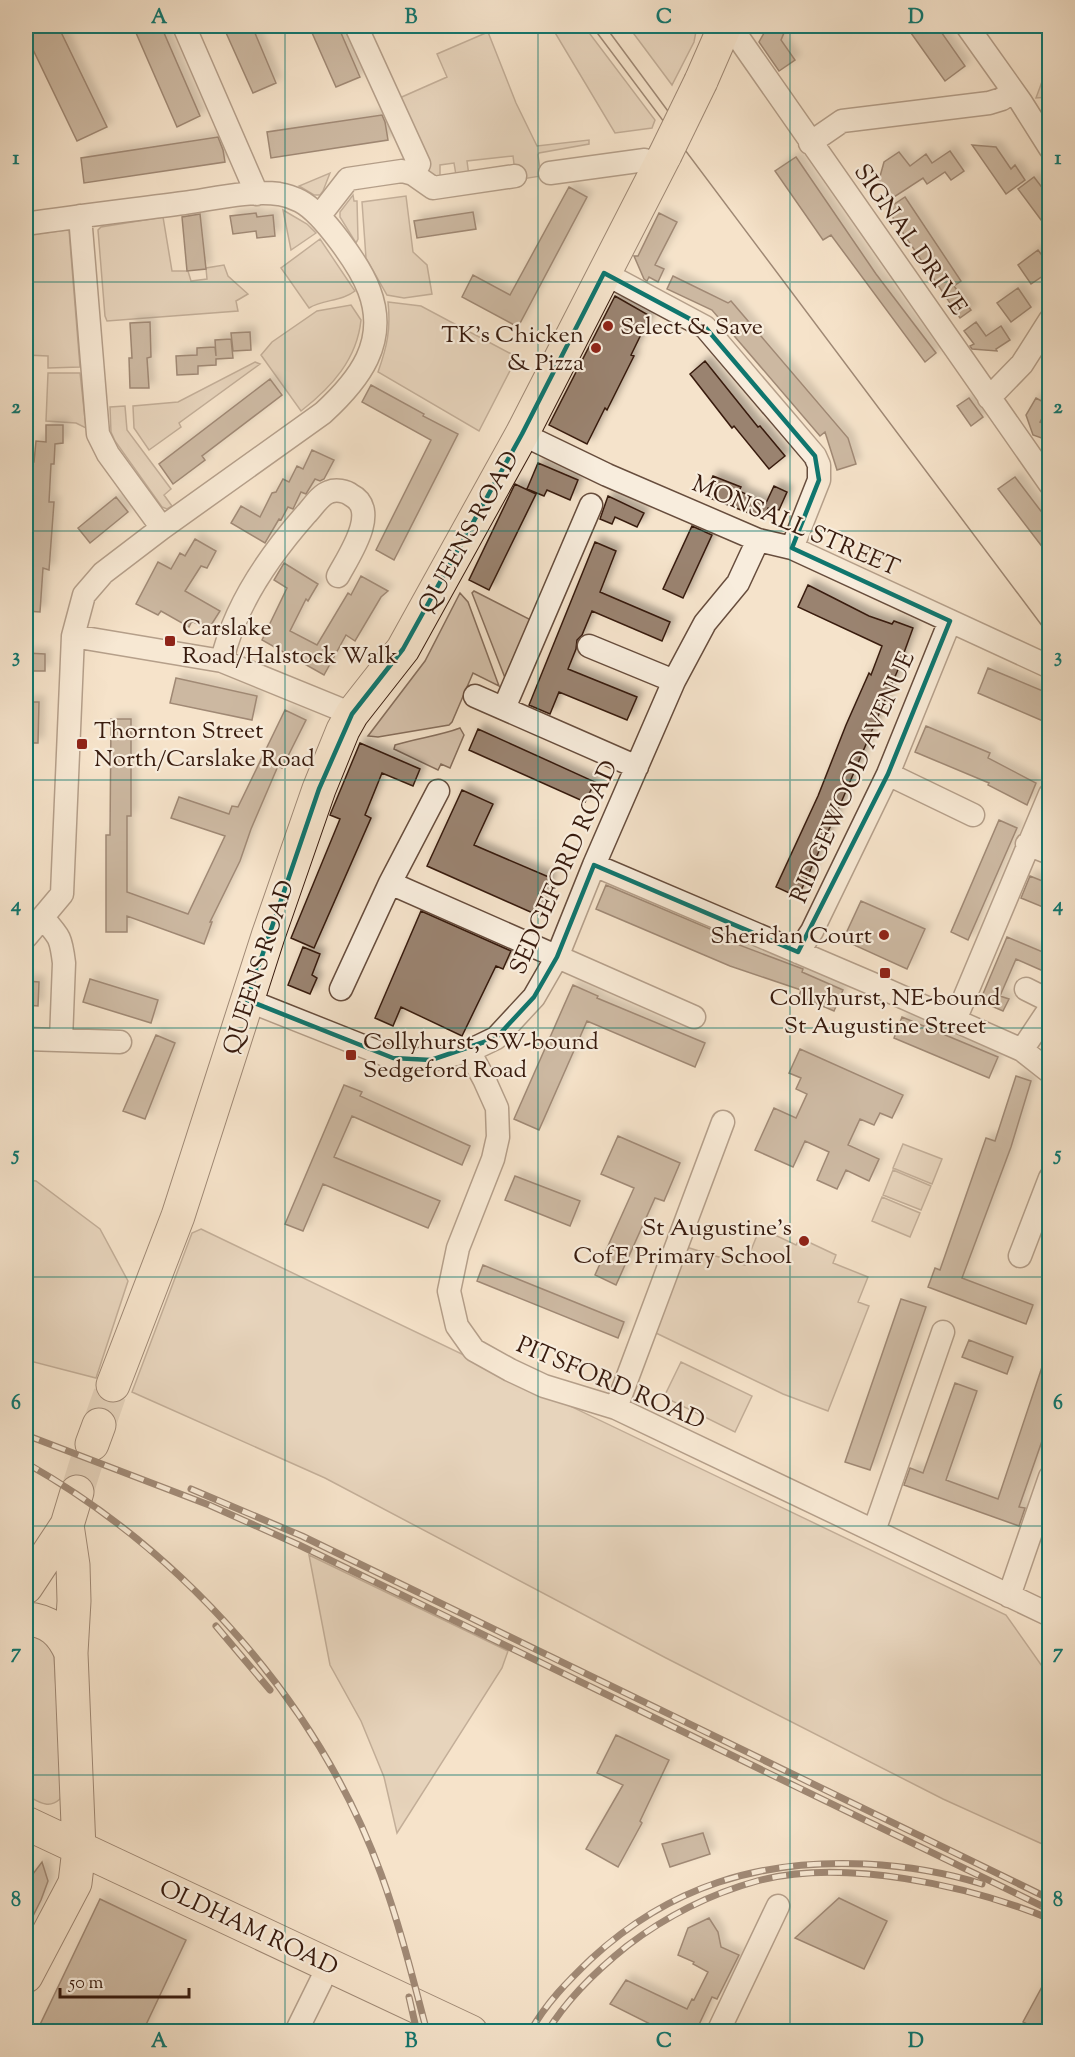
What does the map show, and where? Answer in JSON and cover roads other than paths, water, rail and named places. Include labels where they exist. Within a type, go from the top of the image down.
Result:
[{"type":"highway","name":"QUEENS ROAD","points":[[113,1385],[178,1216],[247,1000],[319,789],[343,730],[352,714],[403,649],[522,434],[661,162],[724,28]]},
{"type":"highway","points":[[26,1587],[68,1525],[77,1492]]},
{"type":"highway","points":[[26,1976],[75,1883],[79,1850],[70,1653],[75,1601],[68,1525]]},
{"type":"highway","points":[[26,1619],[51,1625],[63,1637],[70,1653]]},
{"type":"highway","name":"OLDHAM ROAD","points":[[26,1823],[79,1850],[122,1867],[471,2031]]},
{"type":"street","points":[[184,26],[257,194]]},
{"type":"street","points":[[356,26],[419,164],[413,174]]},
{"type":"street","points":[[967,26],[1014,91],[1050,148]]},
{"type":"street","name":"SIGNAL DRIVE","points":[[724,28],[740,40],[1050,484]]},
{"type":"street","points":[[810,143],[842,121],[989,103],[1014,91]]},
{"type":"street","points":[[550,173],[645,160],[661,162]]},
{"type":"street","points":[[320,215],[348,179],[402,171],[413,174],[433,188],[515,176]]},
{"type":"street","points":[[26,224],[257,194],[280,194],[301,202],[320,215],[366,283],[376,321],[374,344],[362,368],[345,392],[323,413],[162,528],[103,573],[84,595],[73,636],[62,894],[26,937]]},
{"type":"street","points":[[80,216],[98,434],[108,454],[162,528]]},
{"type":"street","points":[[604,273],[705,327],[814,456],[819,465],[819,480],[792,548]]},
{"type":"street","points":[[989,398],[1022,364],[1050,320]]},
{"type":"street","name":"MONSALL STREET","points":[[522,434],[607,475],[758,540],[792,548],[1050,667]]},
{"type":"street","points":[[222,661],[225,644],[249,594],[277,547],[320,499],[329,492],[341,491],[354,495],[365,516],[361,530],[338,576]]},
{"type":"street","points":[[504,708],[591,505]]},
{"type":"street","name":"SEDGEFORD ROAD","points":[[247,1000],[393,1058],[431,1060],[469,1051],[496,1038],[534,997],[557,957],[594,865],[674,681],[705,623],[738,583],[758,540]]},
{"type":"street","name":"RIDGEWOOD AVENUE","points":[[798,952],[812,931],[888,774],[950,621]]},
{"type":"street","points":[[73,636],[222,661],[352,714]]},
{"type":"street","points":[[589,646],[674,681]]},
{"type":"street","points":[[475,696],[637,767]]},
{"type":"street","points":[[888,774],[973,815]]},
{"type":"street","points":[[341,988],[390,883],[438,791]]},
{"type":"street","points":[[955,1020],[1027,844],[1050,794]]},
{"type":"street","points":[[1027,844],[1050,854]]},
{"type":"street","points":[[594,865],[1022,1050],[1050,1072]]},
{"type":"street","points":[[390,883],[694,1017]]},
{"type":"street","points":[[43,918],[60,937],[64,963],[60,1040]]},
{"type":"street","points":[[1026,990],[1050,1000]]},
{"type":"street","points":[[1022,1050],[1050,1008]]},
{"type":"street","points":[[26,1039],[120,1042]]},
{"type":"street","name":"PITSFORD ROAD","points":[[469,1051],[496,1108],[498,1137],[493,1159],[458,1248],[449,1291],[457,1326],[474,1350],[544,1386],[616,1408],[1050,1615]]},
{"type":"street","points":[[616,1408],[723,1122]]},
{"type":"street","points":[[1020,1256],[1050,1178]]},
{"type":"street","points":[[874,1531],[943,1332]]},
{"type":"street","points":[[1009,1596],[1050,1477]]},
{"type":"street","points":[[718,2031],[778,1906]]},
{"type":"street","points":[[296,2031],[329,1965]]},
{"type":"tunnel","points":[[99,1425],[113,1385]]},
{"type":"tunnel","points":[[77,1492],[92,1444]]},
{"type":"tram line","points":[[592,26],[1049,635]]},
{"type":"tram line","points":[[605,26],[676,122]]},
{"type":"railway","points":[[26,1435],[209,1505],[299,1545],[1050,1910]]},
{"type":"railway","points":[[26,1463],[84,1499],[139,1541],[191,1587],[239,1638],[283,1692],[321,1750],[354,1811],[381,1874],[406,1953],[427,2032]]},
{"type":"railway","points":[[191,1489],[302,1536],[1050,1899]]},
{"type":"railway","points":[[216,1626],[270,1690]]},
{"type":"railway","points":[[530,2032],[543,2011],[566,1984],[621,1934],[652,1913],[718,1882],[789,1866],[866,1864],[910,1868],[982,1884]]},
{"type":"railway","points":[[547,2032],[583,1986],[616,1955],[642,1935],[672,1916],[705,1900],[757,1881],[828,1872],[905,1879],[982,1895],[1050,1919]]},
{"type":"railway","points":[[409,1997],[417,2032]]},
{"type":"place","name":"Select & Save","points":[[608,326]]},
{"type":"place","name":"TK's Chicken & Pizza","points":[[596,348]]},
{"type":"place","name":"Carslake Road/Halstock Walk","points":[[170,641]]},
{"type":"place","name":"Thornton Street North/Carslake Road","points":[[82,744]]},
{"type":"place","name":"Sheridan Court","points":[[884,935]]},
{"type":"place","name":"Collyhurst, NE-bound St Augustine Street","points":[[885,973]]},
{"type":"place","name":"Collyhurst, SW-bound Sedgeford Road","points":[[351,1055]]},
{"type":"place","name":"St Augustine's CofE Primary School","points":[[804,1241]]}]
